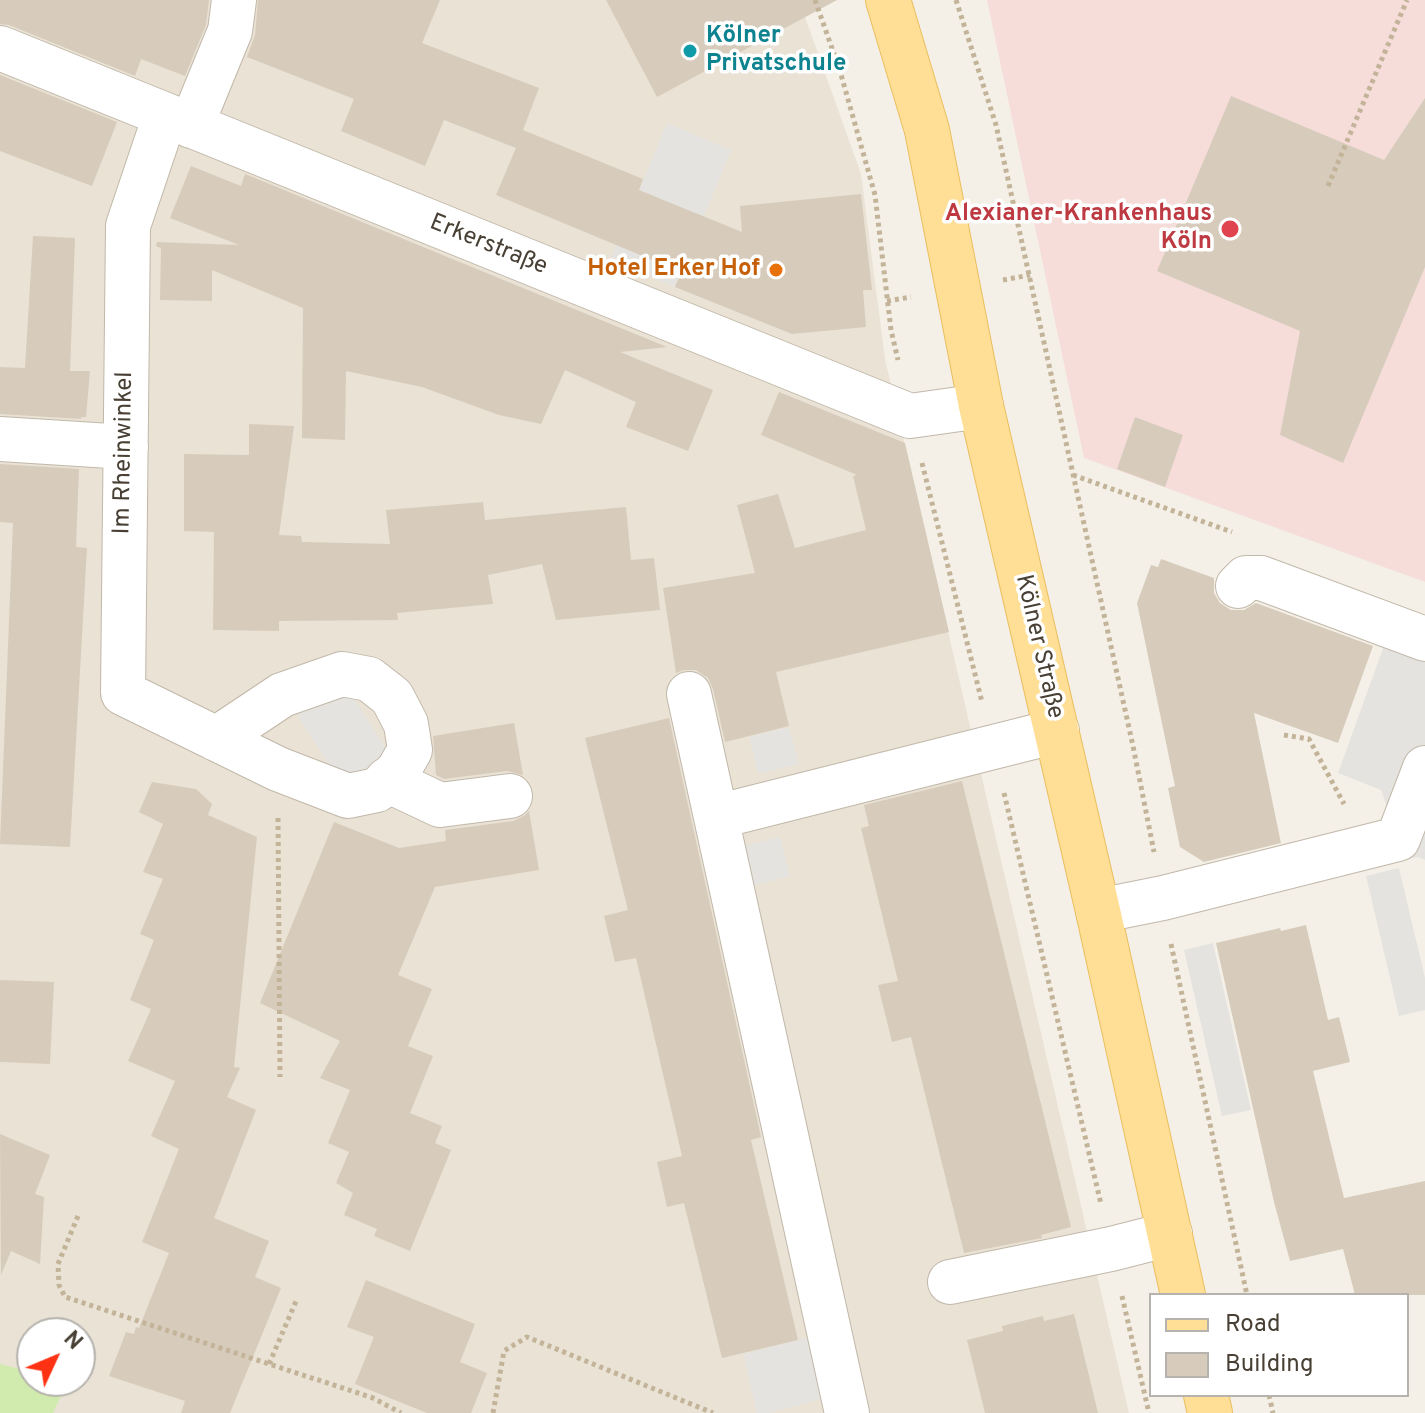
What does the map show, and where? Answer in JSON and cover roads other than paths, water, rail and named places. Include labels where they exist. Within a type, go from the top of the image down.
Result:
[{"type":"main road","name":"Kölner Straße","points":[[888,0],[927,130],[981,406],[1183,1293]]},
{"type":"street","name":"Im Rheinwinkel","points":[[234,0],[230,31],[178,121],[128,226],[123,693],[278,769],[348,796],[377,790],[387,780]]},
{"type":"street","name":"Erkerstraße","points":[[0,48],[910,416],[981,406]]},
{"type":"street","points":[[0,439],[126,447]]},
{"type":"street","points":[[1238,586],[1246,578],[1261,578],[1425,639]]},
{"type":"street","points":[[216,739],[282,695],[319,680],[342,674],[369,679],[392,697],[406,724],[410,750],[398,771],[387,780],[440,805],[510,796]]},
{"type":"street","points":[[689,694],[847,1413]]},
{"type":"street","points":[[716,817],[1057,731]]},
{"type":"street","points":[[1098,911],[1163,898],[1398,839],[1425,768]]},
{"type":"street","points":[[950,1282],[1170,1234]]},
{"type":"place","name":"Kölner Privatschule","points":[[690,51]]},
{"type":"place","name":"Alexianer-Krankenhaus Köln","points":[[1230,229]]},
{"type":"place","name":"Hotel Erker Hof","points":[[776,270]]}]
